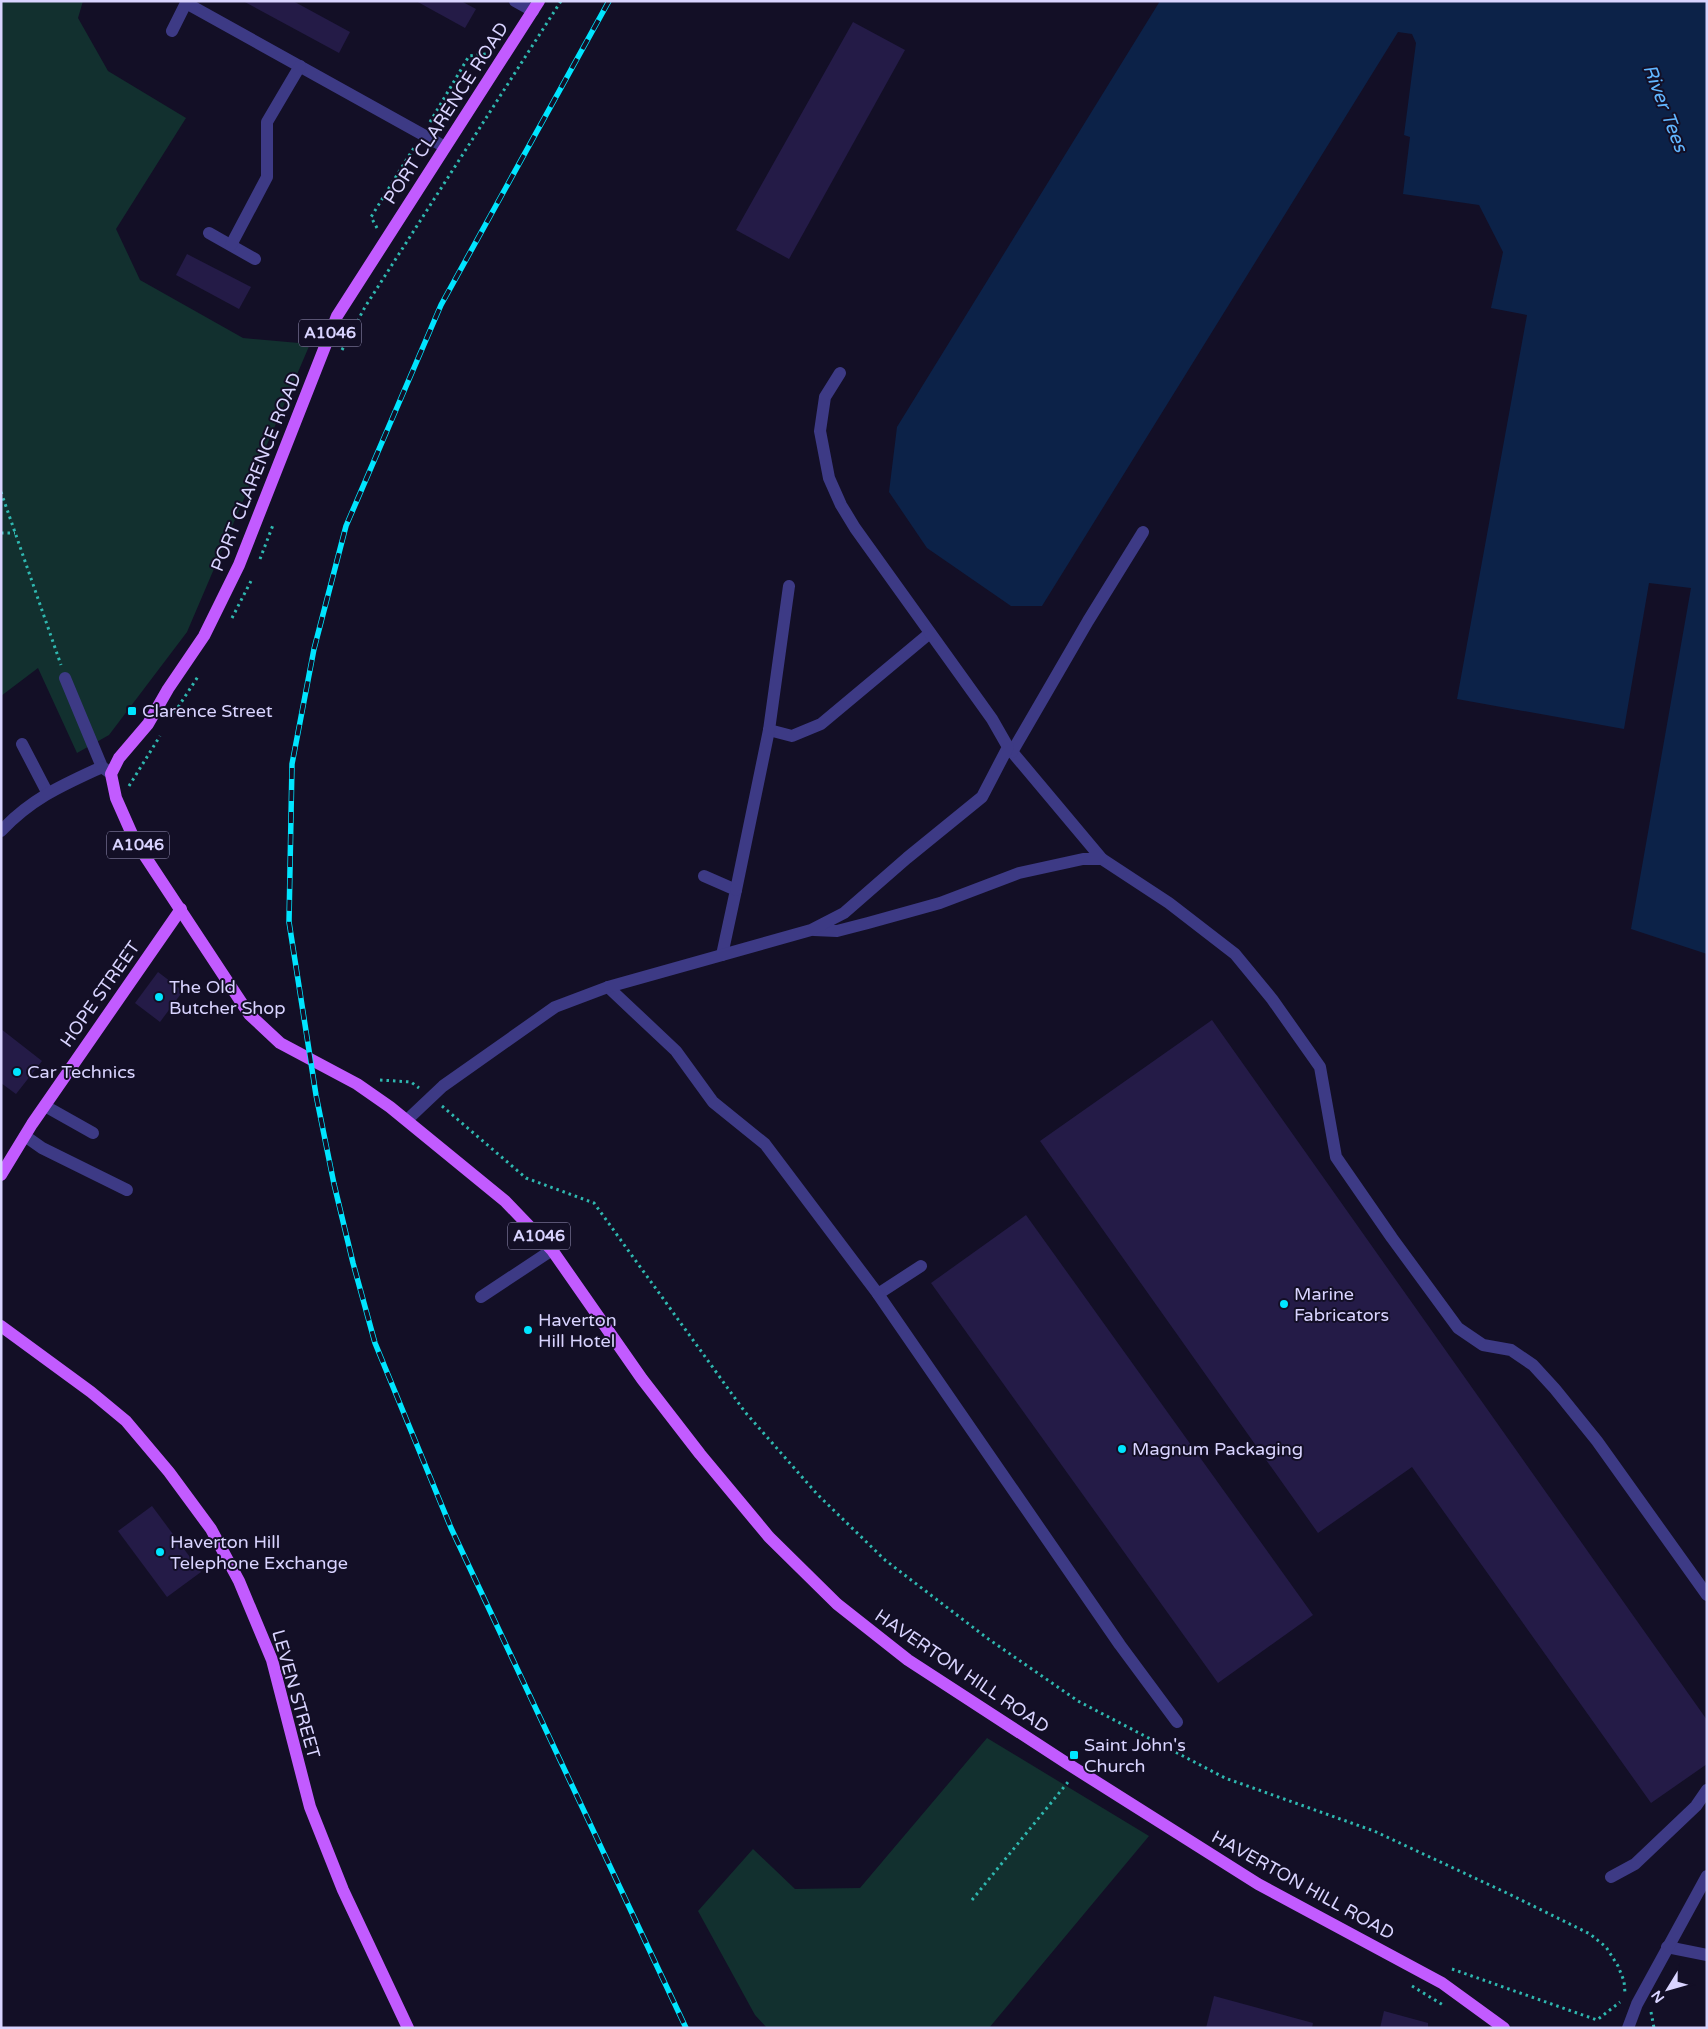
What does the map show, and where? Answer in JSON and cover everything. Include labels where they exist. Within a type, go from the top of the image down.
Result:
[{"type":"main road","name":"PORT CLARENCE ROAD","points":[[106,770],[148,724],[168,689],[204,636],[239,565],[337,316],[536,6]]},
{"type":"main road","name":"A1046","points":[[106,770],[116,798],[136,841],[181,910]]},
{"type":"main road","name":"HAVERTON HILL ROAD","points":[[181,910],[249,1014],[280,1044],[357,1084],[407,1120],[505,1201],[552,1250],[642,1379],[700,1454],[770,1537],[837,1604],[908,1660],[1078,1770],[1258,1884],[1442,1983],[1500,2026]]},
{"type":"main road","name":"HOPE STREET","points":[[1,1175],[45,1106],[181,910]]},
{"type":"main road","name":"LEVEN STREET","points":[[1,1326],[91,1392],[126,1421],[169,1472],[211,1529],[239,1581],[272,1660],[310,1807],[343,1890],[408,2028]]},
{"type":"street","points":[[515,1],[536,6]]},
{"type":"street","points":[[172,31],[187,2],[445,147]]},
{"type":"street","points":[[231,246],[267,178],[267,122],[300,66]]},
{"type":"street","points":[[209,233],[255,259]]},
{"type":"street","points":[[840,372],[825,397],[820,432],[829,478],[841,505],[855,528],[992,719],[1010,749],[1102,859],[1169,903],[1235,954],[1260,984],[1320,1067],[1336,1157],[1392,1238],[1458,1328],[1483,1344],[1511,1350],[1533,1365],[1555,1389],[1597,1441],[1707,1594]]},
{"type":"street","points":[[407,1120],[443,1086],[555,1007],[608,988],[811,930],[844,913],[907,858],[982,797],[1143,532]]},
{"type":"street","points":[[722,955],[769,730],[789,586]]},
{"type":"street","points":[[769,730],[792,736],[821,724],[930,633]]},
{"type":"street","points":[[1,831],[47,792],[106,770],[65,678]]},
{"type":"street","points":[[22,744],[47,792]]},
{"type":"street","points":[[811,930],[836,931],[940,903],[1019,873],[1083,859],[1102,859]]},
{"type":"street","points":[[704,876],[736,890]]},
{"type":"street","points":[[608,988],[676,1051],[713,1102],[765,1144],[878,1294],[1120,1645],[1177,1722]]},
{"type":"street","points":[[45,1106],[93,1133]]},
{"type":"street","points":[[25,1136],[42,1148],[127,1190]]},
{"type":"street","points":[[480,1297],[552,1250]]},
{"type":"street","points":[[878,1294],[921,1266]]},
{"type":"street","points":[[1611,1877],[1635,1864],[1696,1806],[1707,1790]]},
{"type":"street","points":[[1628,2028],[1637,2004],[1707,1876]]},
{"type":"street","points":[[1667,1947],[1707,1955]]},
{"type":"path","points":[[339,356],[365,307],[561,1]]},
{"type":"path","points":[[1,492],[65,678]]},
{"type":"path","points":[[259,560],[277,516]]},
{"type":"path","points":[[1,533],[15,533]]},
{"type":"path","points":[[232,619],[252,578]]},
{"type":"path","points":[[168,723],[203,668]]},
{"type":"path","points":[[130,792],[129,785],[163,731]]},
{"type":"path","points":[[375,1077],[382,1080],[411,1082],[526,1178],[594,1203],[745,1412],[817,1494],[885,1560],[987,1638],[1078,1701],[1225,1778],[1374,1831],[1590,1934],[1606,1947],[1618,1966],[1624,1981],[1625,1999],[1597,2020],[1451,1969]]},
{"type":"path","points":[[972,1900],[1078,1770]]},
{"type":"green space","points":[[1,1],[83,1],[78,18],[108,71],[186,118],[116,229],[140,280],[243,338],[310,344],[187,632],[109,735],[77,753],[38,668],[1,696]]},
{"type":"green space","points":[[987,1738],[1149,1836],[989,2028],[767,2028],[755,2015],[698,1911],[753,1849],[795,1889],[860,1888]]},
{"type":"water","name":"River Tees","points":[[1160,1],[1707,1],[1707,954],[1631,929],[1691,588],[1649,583],[1624,729],[1457,699],[1527,315],[1491,308],[1503,252],[1479,205],[1403,194],[1410,137],[1404,135],[1416,43],[1412,34],[1398,32],[1042,606],[1011,606],[927,548],[889,492],[897,427]]},
{"type":"building","points":[[243,1],[293,1],[350,32],[339,53]]},
{"type":"building","points":[[416,1],[461,1],[476,9],[465,28]]},
{"type":"building","points":[[853,22],[905,50],[789,259],[736,230]]},
{"type":"building","points":[[187,254],[251,287],[239,309],[176,275]]},
{"type":"building","name":"The Old Butcher Shop","points":[[158,972],[183,991],[160,1022],[135,1003]]},
{"type":"building","name":"Marine Fabricators","points":[[1212,1020],[1707,1720],[1707,1764],[1651,1803],[1412,1467],[1318,1533],[1040,1141]]},
{"type":"building","name":"Car Technics","points":[[1,1029],[42,1061],[16,1094],[1,1083]]},
{"type":"building","name":"Magnum Packaging","points":[[1026,1215],[1313,1615],[1218,1683],[931,1283]]},
{"type":"building","name":"Haverton Hill Telephone Exchange","points":[[152,1506],[201,1572],[167,1597],[118,1531]]},
{"type":"building","points":[[1214,1996],[1313,2023],[1312,2028],[1206,2028]]},
{"type":"building","points":[[1384,2011],[1428,2023],[1428,2028],[1380,2028]]},
{"type":"railway","points":[[609,1],[441,305],[346,526],[314,649],[292,764],[289,922],[316,1095],[334,1184],[375,1343],[451,1528],[686,2028]]},
{"type":"place","name":"Clarence Street","points":[[132,711]]},
{"type":"place","name":"The Old Butcher Shop","points":[[159,997]]},
{"type":"place","name":"Car Technics","points":[[17,1072]]},
{"type":"place","name":"Marine Fabricators","points":[[1284,1304]]},
{"type":"place","name":"Haverton Hill Hotel","points":[[528,1330]]},
{"type":"place","name":"Magnum Packaging","points":[[1122,1449]]},
{"type":"place","name":"Haverton Hill Telephone Exchange","points":[[160,1552]]},
{"type":"place","name":"Saint John's Church","points":[[1074,1755]]}]
